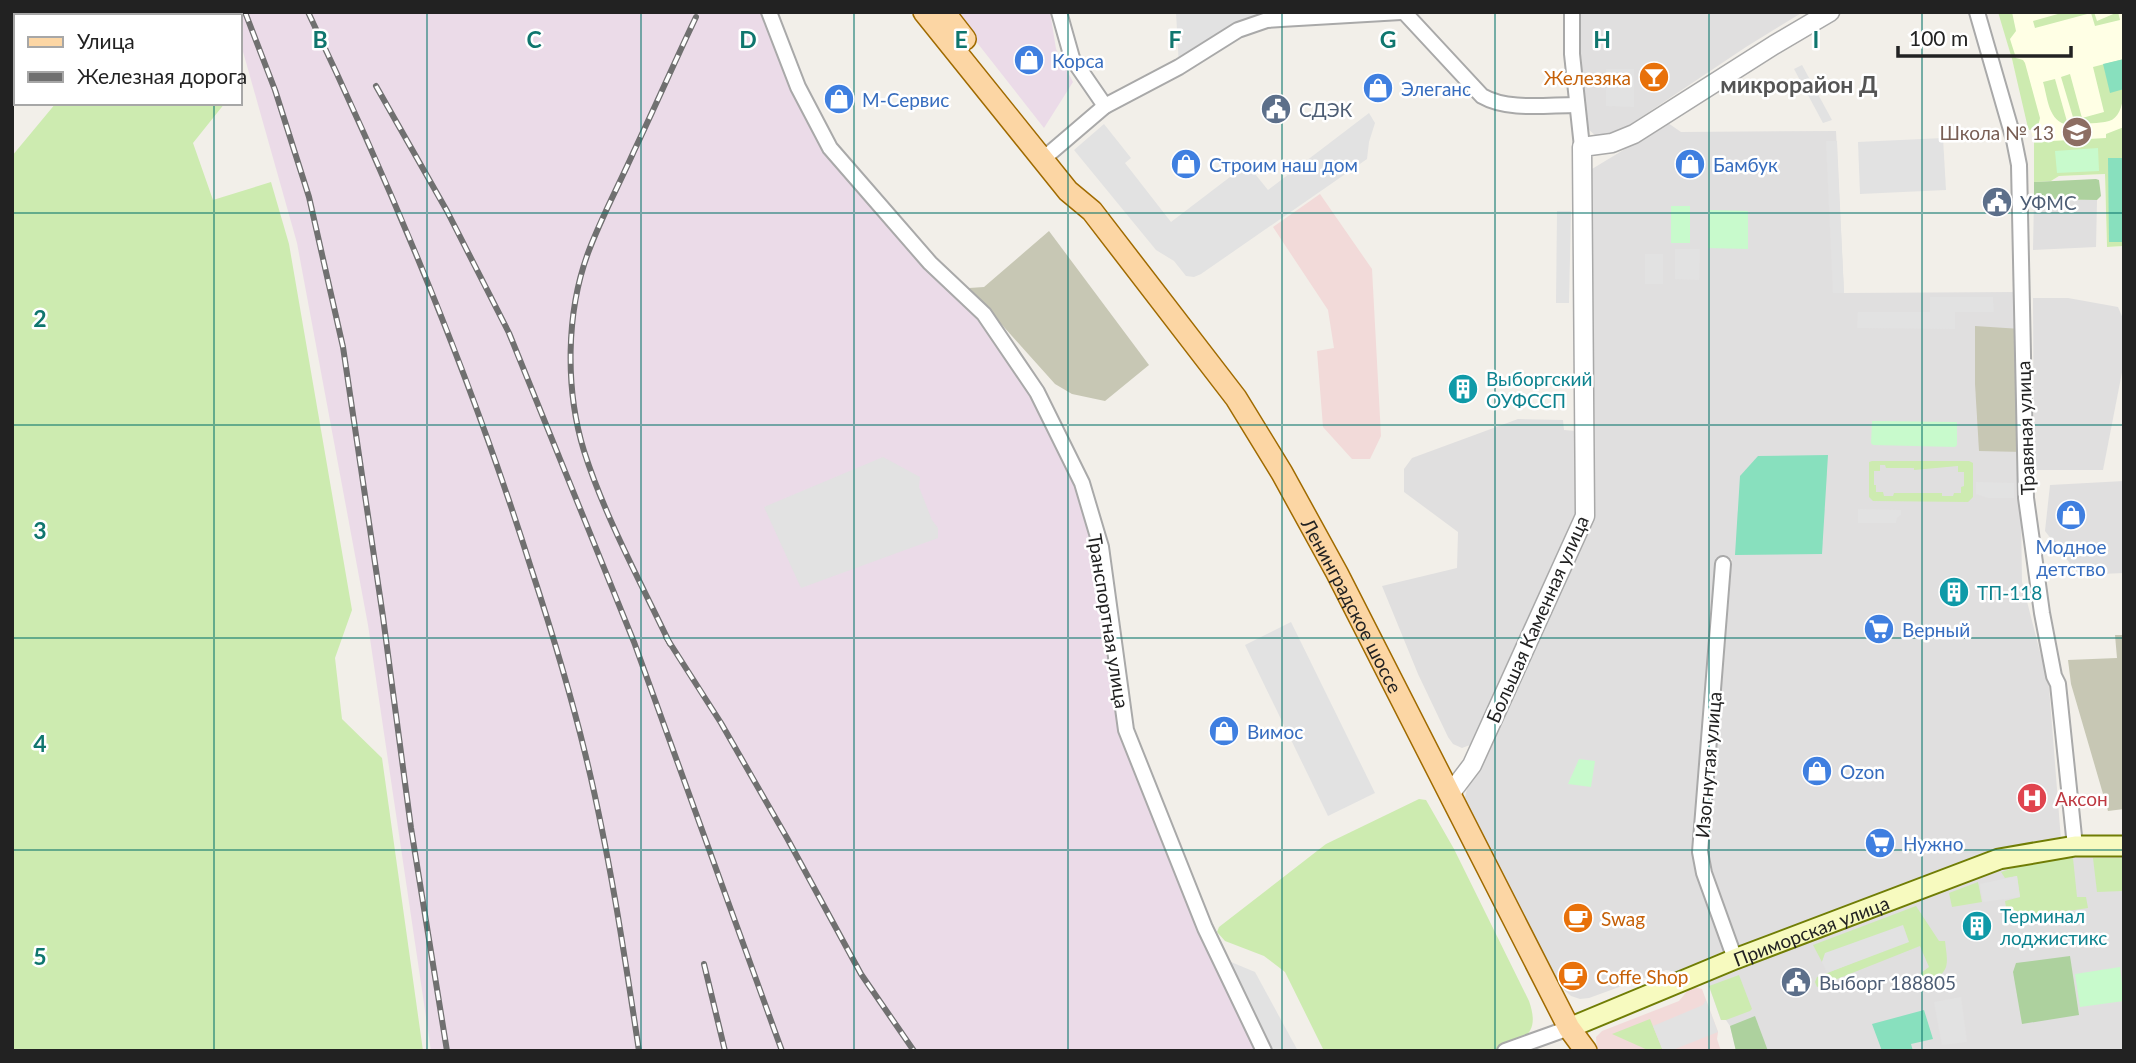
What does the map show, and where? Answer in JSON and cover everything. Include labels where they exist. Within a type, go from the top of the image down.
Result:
[{"type":"main road","name":"Ленинградское шоссе","points":[[924,12],[1048,154],[1080,183],[1092,211],[1236,398],[1282,473],[1337,573],[1569,1028],[1586,1051]]},
{"type":"main road","name":"Ленинградское шоссе","points":[[944,12],[1048,154]]},
{"type":"main road","name":"Приморская улица","points":[[1569,1028],[1735,959],[1999,859],[2075,846],[2124,846]]},
{"type":"main road","name":"Ленинградское шоссе","points":[[1569,1028],[1573,1051]]},
{"type":"street","name":"Транспортная улица","points":[[769,12],[798,87],[830,148],[930,263],[984,314],[1037,392],[1082,482],[1101,547],[1126,730],[1205,928],[1265,1051]]},
{"type":"street","points":[[1059,12],[1072,58],[1105,106]]},
{"type":"street","points":[[1048,154],[1105,106],[1179,67],[1238,30],[1267,20],[1403,12],[1482,96],[1492,102],[1510,105],[1576,105]]},
{"type":"street","name":"Большая Каменная улица","points":[[1450,794],[1472,765],[1586,516],[1582,147],[1572,54],[1573,12]]},
{"type":"street","points":[[1582,147],[1612,143],[1634,134],[1752,58],[1830,12]]},
{"type":"street","name":"Травяная улица","points":[[1977,12],[2012,129],[2019,165],[2026,498],[2042,613],[2054,676],[2058,684],[2075,846]]},
{"type":"street","name":"Изогнутая улица","points":[[1723,564],[1700,852],[1704,873],[1735,959]]},
{"type":"street","name":"Приморская улица","points":[[1505,1051],[1569,1028]]},
{"type":"shaded area","points":[[227,12],[760,12],[789,87],[825,154],[926,267],[978,320],[1029,393],[1076,485],[1093,546],[1120,731],[1199,931],[1257,1051],[431,1051],[368,625],[297,243],[242,48],[242,14]]},
{"type":"shaded area","points":[[953,12],[1050,12],[1056,49],[1073,82],[1044,128]]},
{"type":"shaded area","points":[[1176,12],[1396,13],[1267,20],[1179,67]]},
{"type":"shaded area","points":[[1580,12],[1803,12],[1622,130],[1596,136],[1588,129],[1580,46]]},
{"type":"shaded area","name":"Школа № 13","points":[[2007,12],[2124,12],[2124,246],[2107,247],[2105,174],[2059,176],[2051,181],[2034,182],[2034,142],[2006,37]]},
{"type":"shaded area","points":[[1802,65],[1832,120],[1823,123],[1794,69]]},
{"type":"shaded area","points":[[1606,69],[1634,69],[1634,107],[1606,106]]},
{"type":"shaded area","points":[[1369,113],[1375,123],[1367,159],[1194,277],[1186,276],[1174,261],[1156,250],[1074,150],[1104,124],[1131,158],[1125,163],[1171,222],[1247,164],[1268,190]]},
{"type":"shaded area","points":[[1668,123],[1681,132],[1836,131],[1844,293],[2018,292],[2022,582],[2049,687],[2061,840],[1738,948],[1708,858],[1732,559],[1717,558],[1693,857],[1727,952],[1677,972],[1666,970],[1580,999],[1563,989],[1529,935],[1467,813],[1465,797],[1469,781],[1589,531],[1595,505],[1592,169]]},
{"type":"shaded area","points":[[1943,138],[1946,190],[1860,194],[1858,142]]},
{"type":"shaded area","points":[[1826,141],[1837,141],[1844,293],[1833,293]]},
{"type":"shaded area","points":[[1320,194],[1372,269],[1381,436],[1370,459],[1352,459],[1323,427],[1317,351],[1334,348],[1328,310],[1273,227]]},
{"type":"shaded area","points":[[2034,199],[2097,200],[2096,247],[2033,250]]},
{"type":"shaded area","points":[[1557,211],[1571,211],[1569,303],[1556,303]]},
{"type":"shaded area","points":[[1049,231],[1149,365],[1105,401],[1072,394],[1055,384],[969,288],[984,287]]},
{"type":"shaded area","points":[[1675,249],[1700,249],[1699,280],[1675,279]]},
{"type":"shaded area","points":[[1645,254],[1663,254],[1663,284],[1645,284]]},
{"type":"shaded area","points":[[1930,297],[1993,297],[1994,312],[1955,312],[1955,329],[1857,328],[1858,312],[1930,312]]},
{"type":"shaded area","points":[[2033,298],[2068,298],[2118,307],[2124,321],[2124,362],[2103,470],[2034,470]]},
{"type":"shaded area","points":[[1975,326],[2021,329],[2023,452],[1979,451]]},
{"type":"shaded area","points":[[1518,419],[1563,420],[1564,430],[1576,431],[1578,508],[1575,522],[1475,737],[1470,745],[1462,748],[1453,744],[1448,737],[1418,674],[1382,586],[1457,568],[1458,532],[1404,492],[1404,469],[1412,458]]},
{"type":"shaded area","points":[[883,457],[920,477],[919,487],[938,528],[938,538],[801,588],[764,507]]},
{"type":"shaded area","points":[[2124,481],[2124,573],[2079,575],[2045,531],[2050,485]]},
{"type":"shaded area","points":[[1976,482],[2014,483],[2014,498],[1988,498],[1976,494]]},
{"type":"shaded area","points":[[1858,509],[1901,510],[1901,515],[1896,523],[1858,523]]},
{"type":"shaded area","points":[[1291,622],[1375,793],[1328,816],[1245,645]]},
{"type":"shaded area","points":[[2115,635],[2124,635],[2124,809],[2108,811],[2071,684],[2068,660],[2117,658]]},
{"type":"shaded area","points":[[2055,854],[2124,854],[2124,1051],[1736,1051],[1730,1026],[1726,1020],[1721,1020],[1709,986],[1711,979],[2023,859]]},
{"type":"shaded area","points":[[2017,876],[2020,897],[1983,902],[1980,884]]},
{"type":"shaded area","points":[[1903,925],[1909,942],[1827,973],[1822,962],[1825,953]]},
{"type":"shaded area","points":[[1219,957],[1255,972],[1298,1051],[1264,1051]]},
{"type":"shaded area","points":[[1694,987],[1702,989],[1718,1032],[1721,1051],[1597,1051],[1596,1037],[1602,1031],[1679,1001]]},
{"type":"shaded area","points":[[1961,997],[1967,1042],[1942,1045],[1934,1002]]},
{"type":"shaded area","points":[[1706,1000],[1718,1032],[1670,1051],[1663,1051],[1653,1026],[1703,1005]]},
{"type":"green space","points":[[1998,12],[2012,12],[2016,31],[2010,39],[2016,58],[2025,63],[2040,118],[2037,126],[2029,130],[2012,59]]},
{"type":"green space","points":[[2065,12],[2094,12],[2097,21],[2118,12],[2120,20],[2095,26],[2091,13],[2035,28],[2033,21]]},
{"type":"green space","points":[[2124,59],[2124,94],[2115,118],[2105,122],[2075,124],[2061,77],[2070,74],[2082,118],[2104,112],[2093,67]]},
{"type":"green space","points":[[2124,59],[2124,89],[2110,93],[2103,64]]},
{"type":"green space","points":[[2055,79],[2068,125],[2056,119],[2048,102],[2043,82]]},
{"type":"green space","points":[[54,105],[223,105],[193,143],[213,200],[271,182],[289,244],[352,610],[335,658],[342,719],[382,758],[423,1051],[12,1051],[12,156]]},
{"type":"green space","points":[[2124,127],[2124,246],[2107,247],[2105,174],[2059,176],[2051,181],[2034,182],[2034,142],[2106,138],[2106,134]]},
{"type":"green space","points":[[2098,148],[2099,171],[2057,173],[2055,151]]},
{"type":"green space","points":[[2108,158],[2124,158],[2124,242],[2109,242]]},
{"type":"green space","points":[[2099,180],[2101,196],[2097,200],[2034,199],[2034,182]]},
{"type":"green space","points":[[1671,206],[1690,206],[1690,243],[1671,243]]},
{"type":"green space","points":[[1709,210],[1748,211],[1748,249],[1708,248]]},
{"type":"green space","points":[[1872,421],[1957,422],[1957,445],[1873,445]]},
{"type":"green space","points":[[1828,455],[1822,554],[1735,555],[1740,476],[1758,456]]},
{"type":"green space","points":[[1969,461],[1973,463],[1973,497],[1968,502],[1873,501],[1869,497],[1869,462]],"holes":[[[1880,465],[1885,465],[1886,468],[1914,470],[1958,466],[1958,472],[1964,472],[1964,486],[1961,487],[1961,493],[1954,493],[1953,496],[1942,496],[1942,493],[1894,493],[1893,496],[1884,496],[1883,492],[1876,492],[1874,471],[1880,471]]]},
{"type":"green space","points":[[1579,759],[1595,761],[1591,787],[1568,784]]},
{"type":"green space","points":[[1419,799],[1426,800],[1454,849],[1529,1001],[1533,1022],[1531,1029],[1521,1039],[1496,1051],[1324,1051],[1285,972],[1264,956],[1225,941],[1217,932],[1219,927],[1326,844]]},
{"type":"green space","points":[[2073,858],[2077,897],[2086,897],[2088,908],[2008,920],[2005,901],[2020,897],[2017,876],[2005,878],[2001,872],[2026,864]]},
{"type":"green space","points":[[2093,858],[2124,858],[2124,896],[2123,891],[2097,892]]},
{"type":"green space","points":[[1978,882],[1982,902],[1952,907],[1949,893]]},
{"type":"green space","points":[[1916,906],[1939,941],[1945,941],[1947,962],[1940,976],[1925,984],[1921,973],[1929,967],[1920,946],[1817,987],[1817,977],[1908,941],[1826,953],[1822,962],[1813,945]]},
{"type":"green space","points":[[2070,956],[2079,1015],[2022,1024],[2013,972],[2016,963]]},
{"type":"green space","points":[[2120,967],[2124,1001],[2080,1007],[2075,974]]},
{"type":"green space","points":[[1739,975],[1752,1009],[1721,1020],[1709,986]]},
{"type":"green space","points":[[1924,1010],[1933,1039],[1911,1044],[1913,1051],[1882,1051],[1872,1024]]},
{"type":"green space","points":[[1755,1016],[1768,1051],[1736,1051],[1730,1026]]},
{"type":"green space","points":[[1650,1019],[1663,1051],[1650,1051],[1612,1034]]},
{"type":"railway","points":[[245,12],[275,90],[309,197],[343,347],[411,828],[447,1051]]},
{"type":"railway","points":[[308,12],[401,217],[457,356],[508,497],[560,660],[594,790],[639,1051]]},
{"type":"railway","points":[[670,644],[613,524],[584,451],[571,377],[572,326],[575,301],[588,253],[696,17]]},
{"type":"railway","points":[[376,86],[447,211],[509,333],[634,642],[782,1051]]},
{"type":"railway","points":[[666,637],[721,723],[861,974],[914,1051]]},
{"type":"railway","points":[[704,964],[725,1051]]},
{"type":"place","name":"Корса","points":[[1029,60]]},
{"type":"place","name":"Железяка","points":[[1654,77]]},
{"type":"place","name":"Элеганс","points":[[1378,88]]},
{"type":"place","name":"М-Сервис","points":[[839,99]]},
{"type":"place","name":"СДЭК","points":[[1276,109]]},
{"type":"place","name":"Школа № 13","points":[[2077,132]]},
{"type":"place","name":"Строим наш дом","points":[[1186,164]]},
{"type":"place","name":"Бамбук","points":[[1690,164]]},
{"type":"place","name":"УФМС","points":[[1997,202]]},
{"type":"place","name":"Выборгский ОУФССП","points":[[1463,389]]},
{"type":"place","name":"Модное детство","points":[[2071,515]]},
{"type":"place","name":"ТП-118","points":[[1954,592]]},
{"type":"place","name":"Верный","points":[[1879,629]]},
{"type":"place","name":"Вимос","points":[[1224,731]]},
{"type":"place","name":"Ozon","points":[[1817,771]]},
{"type":"place","name":"Аксон","points":[[2032,798]]},
{"type":"place","name":"Нужно","points":[[1880,843]]},
{"type":"place","name":"Swag","points":[[1578,918]]},
{"type":"place","name":"Терминал лоджистикс","points":[[1977,926]]},
{"type":"place","name":"Coffe Shop","points":[[1573,976]]},
{"type":"place","name":"Выборг 188805","points":[[1796,982]]},
{"type":"district","name":"микрорайон Д","points":[[1799,84]]}]
